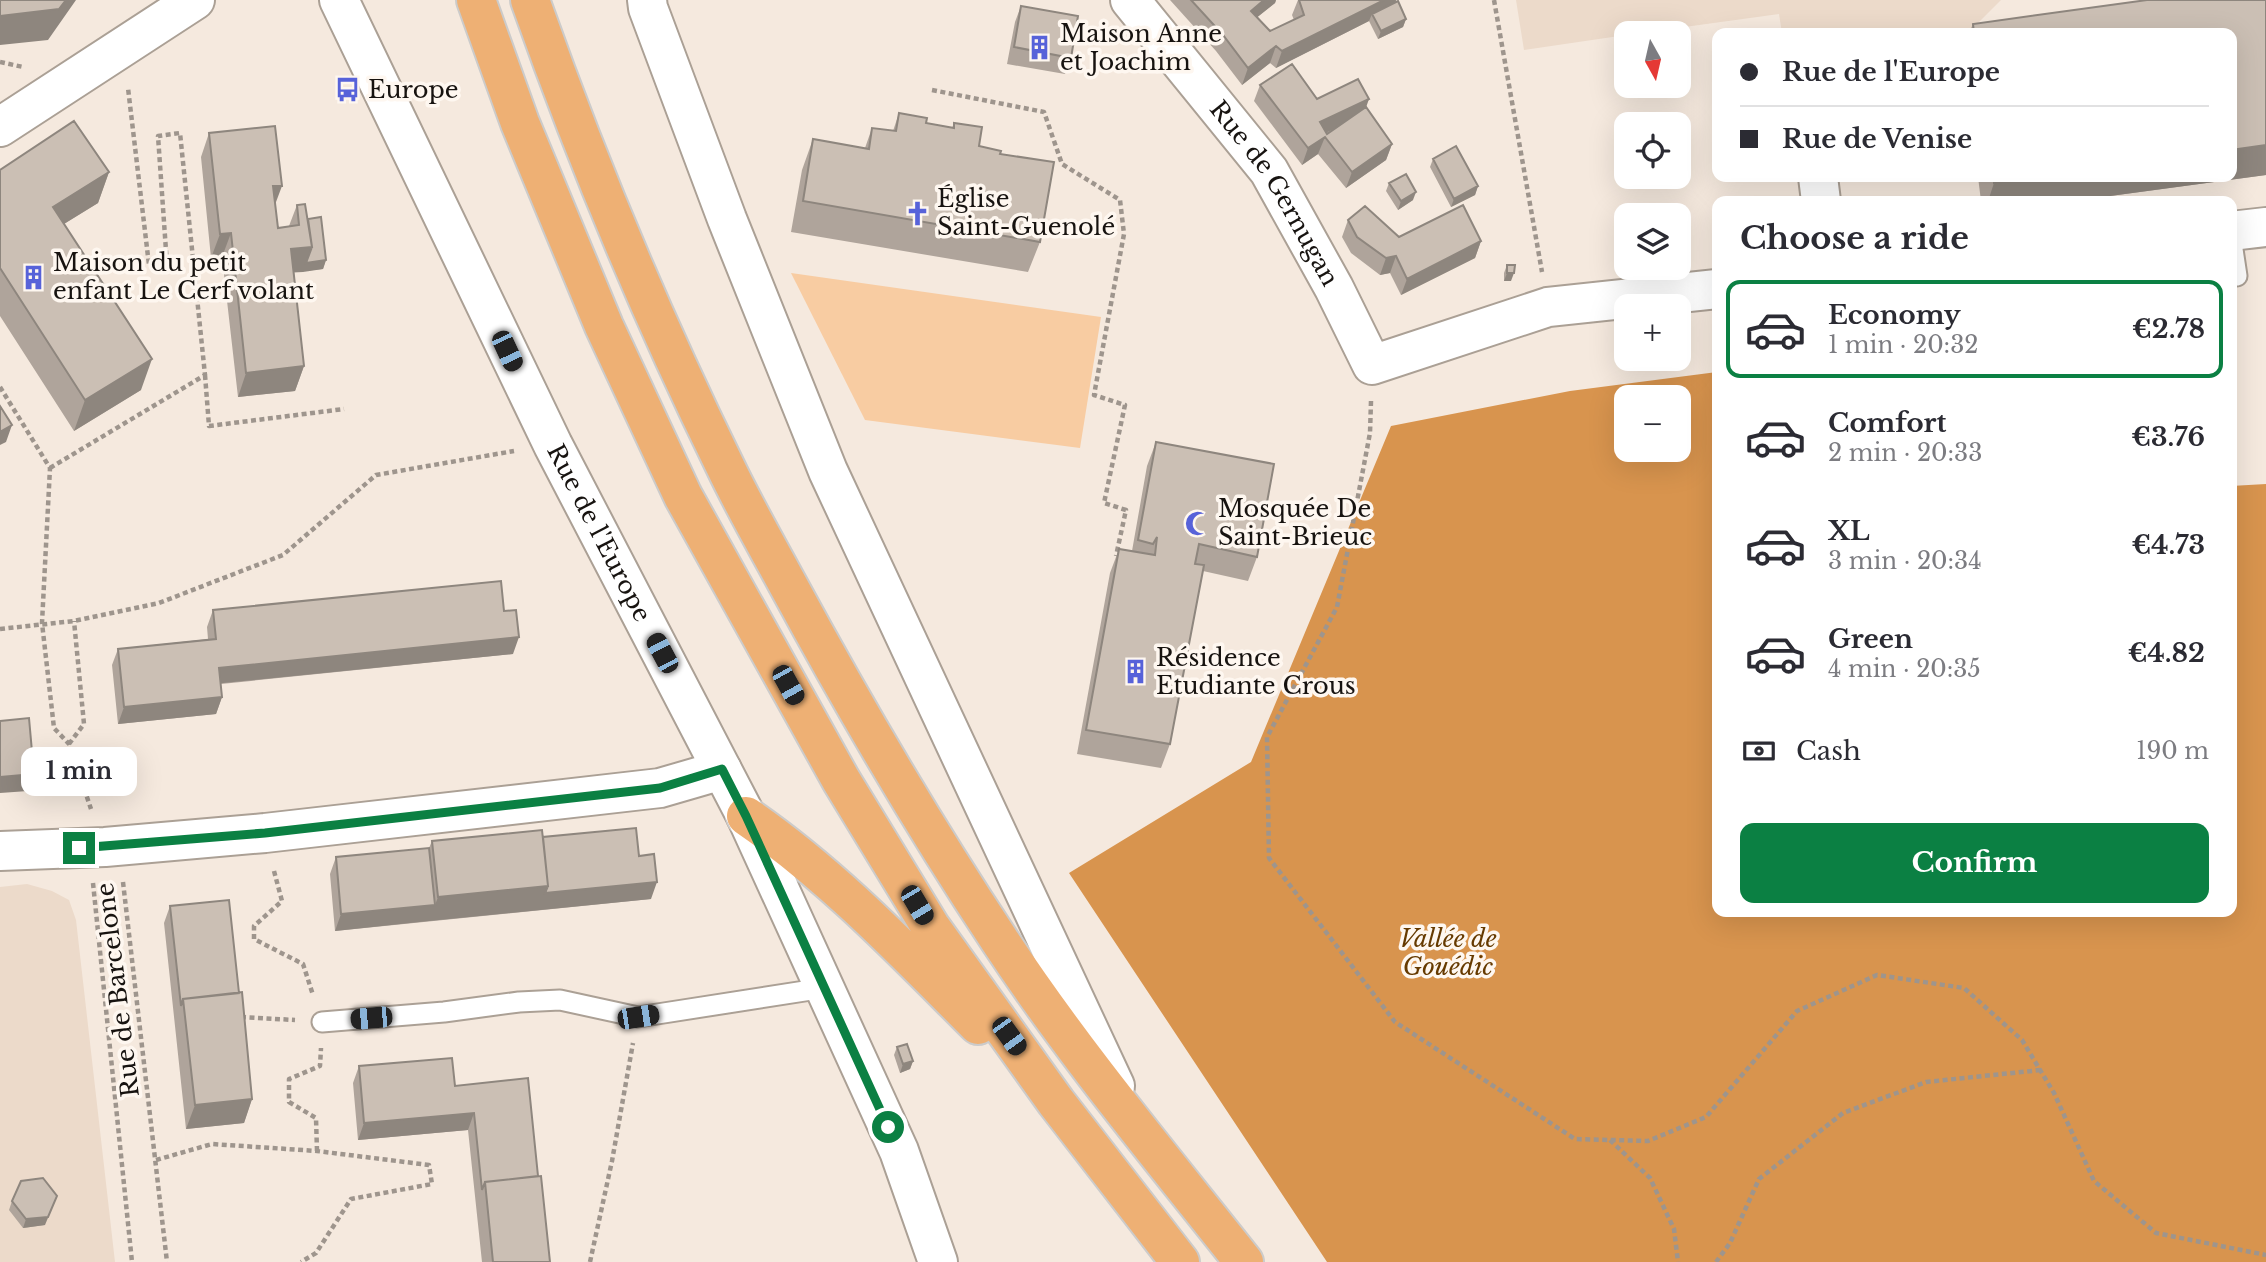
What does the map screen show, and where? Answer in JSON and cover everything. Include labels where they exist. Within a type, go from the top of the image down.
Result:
[{"type":"highway","points":[[476,0],[520,122],[604,326],[683,496],[841,780],[930,926],[1056,1102],[1180,1262]]},
{"type":"highway","points":[[530,0],[568,106],[650,304],[726,469],[874,740],[1002,944],[1131,1119],[1244,1262]]},
{"type":"highway","points":[[746,816],[778,838],[869,916],[1056,1102]]},
{"type":"street","points":[[0,127],[195,0]]},
{"type":"street","name":"Rue de l'Europe","points":[[340,0],[553,445],[746,816],[899,1150],[938,1262]]},
{"type":"street","points":[[647,0],[727,219],[828,471],[1131,1119]]},
{"type":"street","name":"Rue de Gernugan","points":[[1130,0],[1269,171],[1334,288],[1372,365]]},
{"type":"street","points":[[2237,233],[2266,227]]},
{"type":"street","points":[[1372,365],[1548,307],[1712,290]]},
{"type":"street","points":[[0,851],[104,847],[265,833],[660,788],[722,769]]},
{"type":"lane","points":[[322,1022],[560,1000],[638,1017],[824,989]]},
{"type":"path","points":[[1494,0],[1548,307]]},
{"type":"path","points":[[122,47],[149,265],[167,265],[158,136],[180,133],[209,426],[344,409]]},
{"type":"path","points":[[0,61],[34,69]]},
{"type":"path","points":[[932,90],[1044,112],[1062,164],[1120,200],[1124,234],[1094,395],[1125,405],[1104,503],[1126,510],[1116,559]]},
{"type":"path","points":[[1372,365],[1370,433],[1337,607],[1267,737],[1269,858],[1395,1023],[1575,1139],[1648,1140],[1706,1117],[1797,1011],[1877,975],[1964,988],[2022,1040],[2054,1093],[2094,1181],[2156,1233],[2266,1255]]},
{"type":"path","points":[[50,468],[205,375]]},
{"type":"path","points":[[0,387],[50,468],[42,623],[54,728],[69,744],[104,847]]},
{"type":"path","points":[[0,629],[74,621],[159,603],[283,555],[376,475],[553,445]]},
{"type":"path","points":[[69,744],[84,724],[74,621]]},
{"type":"path","points":[[265,833],[282,901],[254,926],[254,939],[303,964],[322,1022],[320,1066],[289,1079],[289,1102],[316,1118],[317,1151]]},
{"type":"path","name":"Rue de Barcelone","points":[[132,1262],[92,868],[104,847],[121,866],[167,1262]]},
{"type":"path","points":[[233,1016],[322,1022]]},
{"type":"path","points":[[590,1262],[612,1161],[638,1017]]},
{"type":"path","points":[[1716,1262],[1730,1243],[1759,1179],[1843,1112],[1926,1082],[2040,1070]]},
{"type":"path","points":[[1609,1140],[1650,1178],[1674,1228],[1678,1262]]},
{"type":"path","points":[[156,1160],[212,1144],[317,1151],[429,1165],[432,1184],[351,1199],[316,1253],[301,1262]]},
{"type":"shaded area","points":[[1516,0],[2001,0],[1973,28],[1781,28],[1779,14],[1691,26],[1691,21],[1614,21],[1614,37],[1524,50]]},
{"type":"shaded area","points":[[791,273],[1101,317],[1080,448],[865,420]]},
{"type":"shaded area","points":[[27,884],[52,891],[69,900],[76,920],[115,1262],[0,1262],[0,887]]},
{"type":"green space","name":"Vallée de Gouédic","points":[[1712,373],[1712,917],[2237,917],[2237,486],[2266,484],[2266,1262],[1327,1262],[1069,873],[1251,762],[1391,426],[1570,391],[1614,385],[1614,462],[1691,462],[1691,385],[1616,385]]},
{"type":"building","points":[[0,0],[66,0],[59,9],[0,16]]},
{"type":"building","points":[[1191,0],[1264,0],[1251,11],[1270,31],[1304,15],[1299,0],[1384,0],[1282,51],[1276,46],[1248,68]]},
{"type":"building","points":[[2147,0],[2266,0],[2266,145],[2237,149],[2237,28],[1973,28],[1973,24]]},
{"type":"building","points":[[1398,1],[1406,19],[1381,31],[1372,14]]},
{"type":"building","points":[[1021,6],[1078,16],[1071,58],[1014,47]]},
{"type":"building","points":[[1292,64],[1317,99],[1358,79],[1369,99],[1320,122],[1327,134],[1366,107],[1392,144],[1352,172],[1325,137],[1308,148],[1260,85]]},
{"type":"building","name":"Église Saint-Guenolé","points":[[899,113],[927,118],[926,123],[954,128],[954,123],[982,127],[979,146],[1001,151],[1000,154],[1054,162],[1040,242],[803,201],[813,139],[869,149],[872,128],[896,131]]},
{"type":"building","name":"Maison du petit enfant Le Cerf volant","points":[[74,121],[109,172],[53,207],[152,359],[85,400],[0,268],[0,170]]},
{"type":"building","points":[[275,126],[282,186],[273,186],[278,228],[299,225],[297,205],[305,204],[312,247],[291,249],[304,366],[246,373],[231,233],[220,234],[209,133]]},
{"type":"building","points":[[1456,146],[1478,186],[1454,199],[1433,159]]},
{"type":"building","points":[[1406,174],[1416,192],[1401,201],[1389,183]]},
{"type":"building","points":[[1463,205],[1481,241],[1407,279],[1396,256],[1386,258],[1357,237],[1348,220],[1365,206],[1399,237]]},
{"type":"building","points":[[321,217],[326,260],[306,263],[312,247],[308,219]]},
{"type":"building","points":[[1507,265],[1515,265],[1514,273],[1507,273]]},
{"type":"building","points":[[0,406],[12,425],[0,432]]},
{"type":"building","points":[[1156,442],[1274,464],[1257,557],[1199,544],[1195,564],[1204,565],[1170,744],[1086,730],[1119,549],[1155,555],[1157,537],[1153,544],[1138,540]]},
{"type":"building","points":[[501,581],[504,611],[516,610],[519,637],[219,668],[222,697],[124,707],[118,649],[216,639],[213,610]]},
{"type":"building","points":[[29,718],[34,774],[0,777],[0,721]]},
{"type":"building","points":[[636,828],[639,856],[654,854],[657,882],[545,893],[548,886],[543,837]]},
{"type":"building","points":[[542,830],[548,886],[438,897],[432,841]]},
{"type":"building","points":[[429,848],[435,905],[341,914],[336,857]]},
{"type":"building","points":[[229,900],[239,993],[183,999],[181,1006],[170,906]]},
{"type":"building","points":[[242,992],[252,1099],[195,1105],[183,999]]},
{"type":"building","points":[[907,1044],[913,1061],[903,1064],[897,1047]]},
{"type":"building","points":[[452,1058],[455,1086],[528,1078],[538,1176],[485,1182],[482,1190],[474,1113],[364,1123],[359,1066]]},
{"type":"building","points":[[541,1176],[550,1262],[493,1262],[485,1182]]},
{"type":"building","points":[[43,1178],[57,1196],[48,1217],[26,1219],[12,1201],[21,1181]]},
{"type":"place","name":"Maison Anne et Joachim","points":[[1040,48]]},
{"type":"place","name":"Europe","points":[[348,90]]},
{"type":"place","name":"Église Saint-Guenolé","points":[[917,213]]},
{"type":"place","name":"Maison du petit enfant Le Cerf volant","points":[[33,277]]},
{"type":"place","name":"Mosquée De Saint-Brieuc","points":[[1198,523]]},
{"type":"place","name":"Résidence Etudiante Crous","points":[[1136,672]]},
{"type":"route","points":[[79,848],[265,833],[660,788],[722,769],[888,1127]]}]
